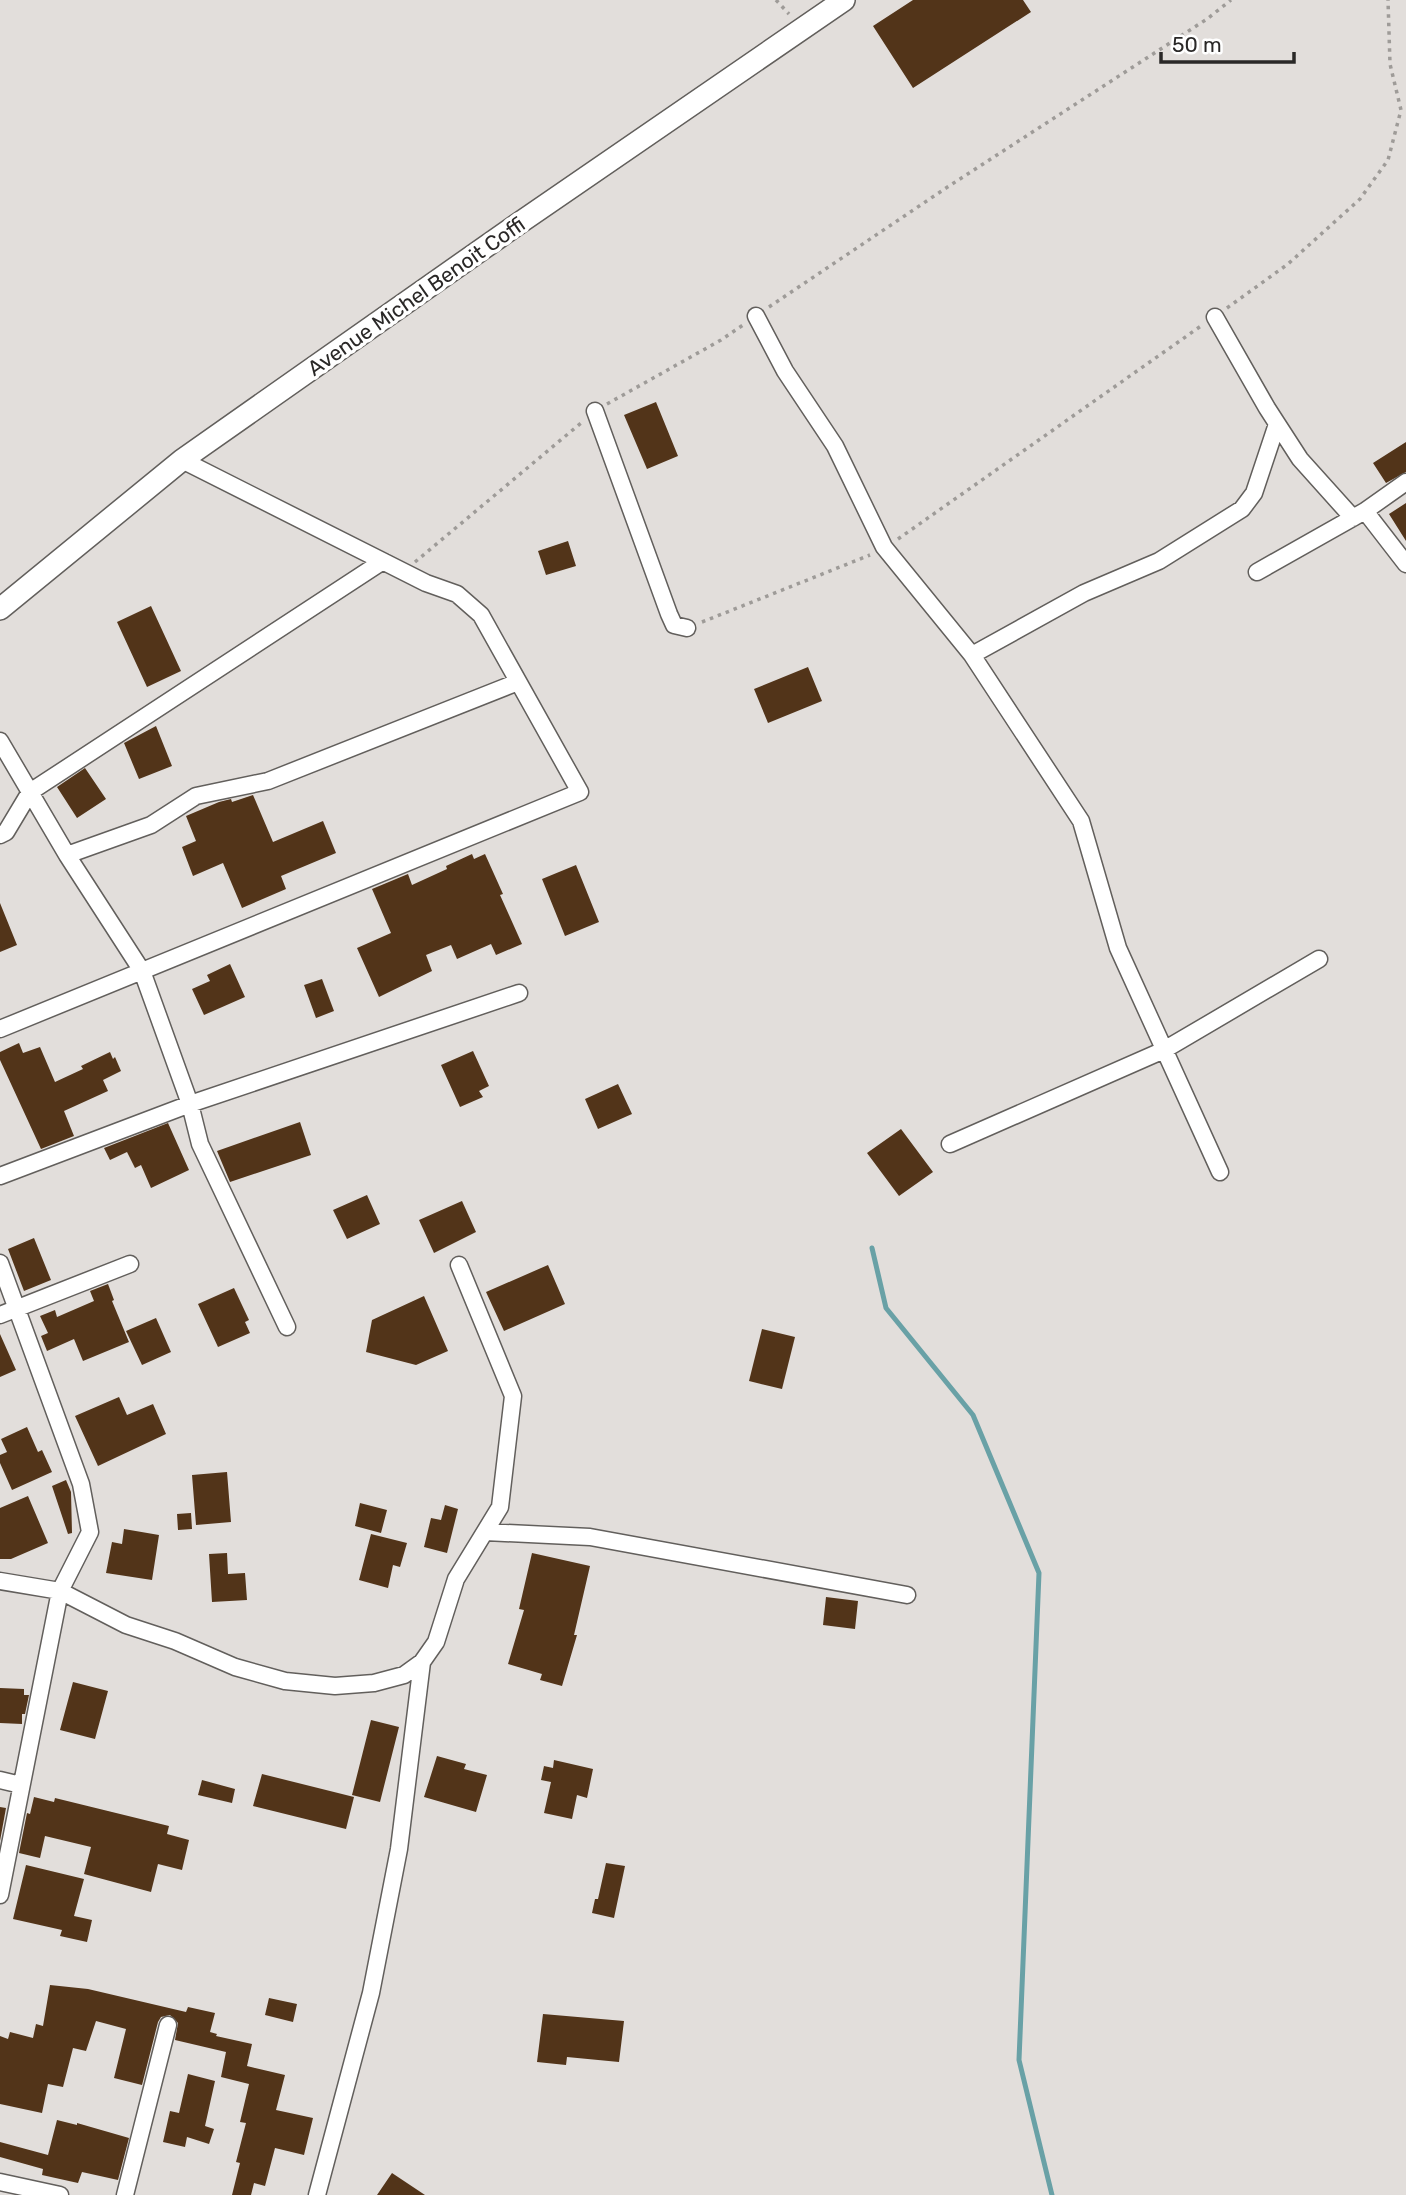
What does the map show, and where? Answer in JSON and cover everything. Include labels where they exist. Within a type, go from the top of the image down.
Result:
[{"type":"street","name":"Avenue Michel Benoit Coffi","points":[[0,609],[182,460],[515,226],[844,0]]},
{"type":"street","points":[[757,316],[785,371],[835,446],[884,547],[972,655],[1081,821],[1118,948],[1220,1172]]},
{"type":"street","points":[[1215,317],[1300,459],[1359,514],[1406,564]]},
{"type":"street","points":[[595,411],[669,614],[674,625],[687,628]]},
{"type":"street","points":[[972,655],[1084,593],[1159,561],[1242,509],[1254,493],[1277,424]]},
{"type":"street","points":[[0,1029],[580,792],[481,615],[457,594],[426,583],[182,460]]},
{"type":"street","points":[[1257,572],[1359,514],[1406,482]]},
{"type":"street","points":[[0,835],[6,832],[30,792],[383,562]]},
{"type":"street","points":[[66,855],[150,825],[197,796],[268,781],[518,682]]},
{"type":"street","points":[[0,741],[66,855],[142,971],[190,1104],[200,1144],[287,1327]]},
{"type":"street","points":[[950,1144],[1164,1050],[1319,959]]},
{"type":"street","points":[[0,1176],[190,1104],[519,993]]},
{"type":"street","points":[[0,1263],[81,1485],[90,1532],[60,1591],[0,1895]]},
{"type":"street","points":[[0,1315],[19,1310],[130,1264]]},
{"type":"street","points":[[0,1581],[60,1591],[127,1625],[175,1641],[235,1667],[285,1681],[335,1686],[374,1683],[404,1675],[422,1662],[436,1643],[456,1579],[500,1507],[513,1396],[459,1265]]},
{"type":"street","points":[[485,1532],[590,1536],[907,1595]]},
{"type":"street","points":[[317,2195],[372,1993],[398,1849],[422,1662]]},
{"type":"street","points":[[0,1780],[21,1785]]},
{"type":"street","points":[[125,2195],[168,2025]]},
{"type":"street","points":[[0,2182],[60,2195]]},
{"type":"path","points":[[404,572],[595,411],[721,340],[1231,0]]},
{"type":"path","points":[[687,628],[861,561],[910,532],[1288,264],[1360,199],[1388,160],[1401,110],[1390,65],[1388,0]]},
{"type":"building","points":[[913,0],[1023,0],[1031,12],[913,88],[873,26]]},
{"type":"building","points":[[656,402],[678,456],[647,469],[624,415]]},
{"type":"building","points":[[1406,442],[1406,472],[1386,483],[1373,463]]},
{"type":"building","points":[[1406,503],[1406,541],[1389,514]]},
{"type":"building","points":[[568,541],[576,566],[546,575],[538,551]]},
{"type":"building","points":[[151,606],[181,671],[147,687],[117,622]]},
{"type":"building","points":[[808,667],[822,701],[768,723],[754,689]]},
{"type":"building","points":[[156,726],[172,766],[139,779],[124,743]]},
{"type":"building","points":[[85,768],[106,799],[77,818],[57,787]]},
{"type":"building","points":[[253,795],[273,842],[323,821],[336,853],[281,876],[286,889],[242,908],[223,863],[193,876],[182,847],[196,841],[186,816],[219,802],[231,799],[232,802]]},
{"type":"building","points":[[472,854],[474,859],[485,854],[522,944],[496,955],[491,944],[457,959],[451,945],[426,955],[432,971],[379,997],[357,948],[391,933],[372,889],[408,874],[412,885]]},
{"type":"building","points":[[576,865],[599,922],[565,936],[542,879]]},
{"type":"building","points":[[0,903],[17,945],[0,952]]},
{"type":"building","points":[[230,964],[245,997],[204,1015],[192,989],[210,981],[207,975]]},
{"type":"building","points":[[322,979],[334,1011],[316,1018],[304,985]]},
{"type":"building","points":[[19,1043],[23,1053],[40,1047],[55,1082],[110,1052],[121,1071],[103,1080],[108,1091],[64,1111],[74,1136],[41,1149],[0,1060],[0,1052]]},
{"type":"building","points":[[473,1051],[489,1086],[479,1091],[483,1097],[460,1107],[441,1065]]},
{"type":"building","points":[[618,1084],[632,1114],[598,1129],[585,1099]]},
{"type":"building","points":[[300,1122],[311,1155],[230,1182],[217,1151]]},
{"type":"building","points":[[168,1123],[189,1170],[151,1188],[141,1165],[135,1168],[127,1152],[110,1160],[104,1148]]},
{"type":"building","points":[[901,1129],[933,1172],[899,1196],[867,1153]]},
{"type":"building","points":[[367,1195],[380,1224],[347,1239],[333,1210]]},
{"type":"building","points":[[462,1201],[476,1232],[434,1253],[419,1220]]},
{"type":"building","points":[[34,1238],[51,1280],[24,1291],[8,1249]]},
{"type":"building","points":[[548,1265],[565,1304],[504,1331],[486,1292]]},
{"type":"building","points":[[108,1284],[129,1342],[83,1361],[74,1339],[47,1351],[41,1336],[48,1333],[40,1316],[55,1310],[57,1317],[94,1301],[90,1291]]},
{"type":"building","points":[[234,1288],[249,1320],[245,1322],[250,1333],[218,1347],[198,1304]]},
{"type":"building","points":[[424,1296],[448,1351],[416,1365],[366,1352],[372,1320]]},
{"type":"building","points":[[156,1318],[171,1352],[142,1365],[126,1331]]},
{"type":"building","points":[[762,1329],[795,1337],[782,1389],[749,1381]]},
{"type":"building","points":[[0,1334],[16,1370],[0,1377]]},
{"type":"building","points":[[119,1397],[127,1415],[153,1404],[166,1434],[98,1466],[75,1416]]},
{"type":"building","points":[[27,1427],[38,1452],[42,1450],[52,1472],[12,1490],[0,1463],[0,1455],[7,1452],[1,1439]]},
{"type":"building","points":[[227,1472],[231,1522],[196,1525],[192,1475]]},
{"type":"building","points":[[66,1480],[71,1492],[72,1533],[68,1534],[52,1486]]},
{"type":"building","points":[[28,1496],[48,1543],[11,1559],[0,1559],[0,1508]]},
{"type":"building","points":[[360,1503],[387,1510],[381,1533],[355,1526]]},
{"type":"building","points":[[445,1505],[458,1509],[447,1553],[424,1547],[431,1518],[441,1520]]},
{"type":"building","points":[[191,1513],[192,1529],[178,1530],[177,1514]]},
{"type":"building","points":[[124,1529],[159,1535],[152,1580],[106,1573],[112,1542],[122,1544]]},
{"type":"building","points":[[371,1534],[407,1543],[400,1567],[393,1565],[388,1588],[359,1580]]},
{"type":"building","points":[[227,1553],[228,1574],[245,1573],[247,1600],[212,1602],[209,1554]]},
{"type":"building","points":[[532,1553],[590,1566],[574,1635],[577,1635],[562,1686],[540,1680],[542,1674],[508,1664],[524,1610],[519,1609]]},
{"type":"building","points":[[826,1597],[858,1601],[855,1629],[823,1625]]},
{"type":"building","points":[[73,1682],[108,1691],[95,1739],[60,1730]]},
{"type":"building","points":[[0,1688],[24,1689],[24,1695],[29,1695],[25,1714],[22,1714],[22,1724],[0,1723]]},
{"type":"building","points":[[371,1720],[399,1727],[380,1802],[352,1795]]},
{"type":"building","points":[[437,1756],[466,1764],[464,1769],[487,1775],[476,1812],[424,1797]]},
{"type":"building","points":[[554,1760],[593,1769],[587,1798],[577,1795],[572,1819],[544,1813],[551,1782],[541,1780],[544,1766],[553,1768]]},
{"type":"building","points":[[262,1774],[354,1797],[346,1829],[253,1806]]},
{"type":"building","points":[[202,1780],[235,1789],[232,1803],[198,1795]]},
{"type":"building","points":[[34,1797],[54,1802],[55,1798],[169,1826],[167,1834],[189,1840],[182,1870],[158,1864],[151,1892],[84,1874],[91,1847],[45,1836],[40,1858],[19,1853],[27,1813],[30,1814]]},
{"type":"building","points":[[0,1807],[6,1808],[0,1841]]},
{"type":"building","points":[[606,1863],[625,1866],[614,1918],[592,1913]]},
{"type":"building","points":[[26,1865],[84,1879],[74,1916],[92,1920],[87,1942],[60,1936],[62,1930],[13,1919]]},
{"type":"building","points":[[50,1985],[88,1989],[186,2012],[188,2007],[215,2013],[210,2032],[217,2034],[216,2036],[252,2044],[247,2066],[285,2075],[276,2110],[313,2118],[304,2155],[275,2148],[265,2186],[254,2183],[251,2195],[232,2195],[240,2163],[236,2162],[246,2123],[240,2122],[249,2084],[221,2077],[226,2052],[175,2040],[178,2023],[170,2015],[161,2017],[158,2022],[142,2085],[114,2078],[126,2029],[96,2021],[86,2051],[73,2048],[63,2087],[48,2084],[42,2113],[0,2104],[0,2036],[8,2039],[10,2032],[33,2038],[36,2024],[43,2026]]},
{"type":"building","points":[[269,1998],[297,2004],[293,2022],[265,2015]]},
{"type":"building","points":[[543,2014],[624,2021],[619,2062],[567,2057],[566,2065],[537,2062]]},
{"type":"building","points":[[188,2074],[215,2081],[205,2126],[214,2129],[209,2144],[187,2137],[185,2147],[163,2142],[170,2111],[179,2113]]},
{"type":"building","points":[[57,2120],[129,2138],[118,2180],[82,2172],[78,2183],[42,2175],[43,2169],[0,2157],[0,2142],[48,2155]]},
{"type":"building","points":[[392,2173],[425,2195],[377,2195]]},
{"type":"waterway","points":[[872,1248],[886,1308],[973,1415],[1039,1573],[1019,2060],[1052,2195]]}]
